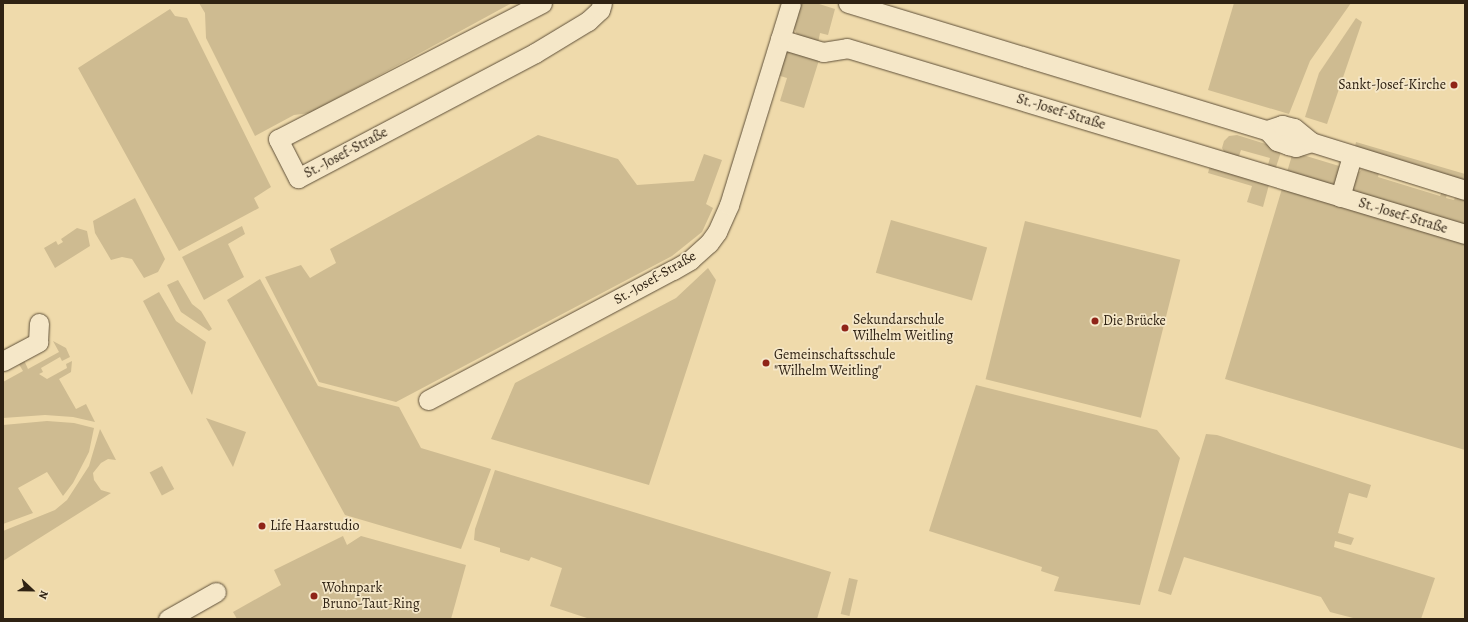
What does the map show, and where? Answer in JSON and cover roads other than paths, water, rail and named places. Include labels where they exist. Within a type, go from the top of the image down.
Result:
[{"type":"street","name":"St.-Josef-Straße","points":[[542,3],[278,139],[298,178],[535,53],[588,21],[600,10],[602,3]]},
{"type":"street","name":"St.-Josef-Straße","points":[[428,400],[673,270],[690,260],[709,243],[717,232],[730,205],[791,3]]},
{"type":"street","points":[[848,3],[1267,130],[1282,125],[1294,128],[1311,142],[1465,190]]},
{"type":"street","name":"St.-Josef-Straße","points":[[780,39],[823,52],[847,48],[1465,234]]},
{"type":"street","name":"St.-Josef-Straße","points":[[1340,197],[1352,156]]},
{"type":"street","points":[[3,361],[38,342],[39,323]]},
{"type":"street","points":[[168,619],[216,592]]},
{"type":"place","name":"Sankt-Josef-Kirche","points":[[1454,85]]},
{"type":"place","name":"Die Brücke","points":[[1095,321]]},
{"type":"place","name":"Sekundarschule Wilhelm Weitling","points":[[845,328]]},
{"type":"place","name":"Gemeinschaftsschule \"Wilhelm Weitling\"","points":[[766,363]]},
{"type":"place","name":"Life Haarstudio","points":[[262,526]]},
{"type":"place","name":"Wohnpark Bruno-Taut-Ring","points":[[314,596]]}]
